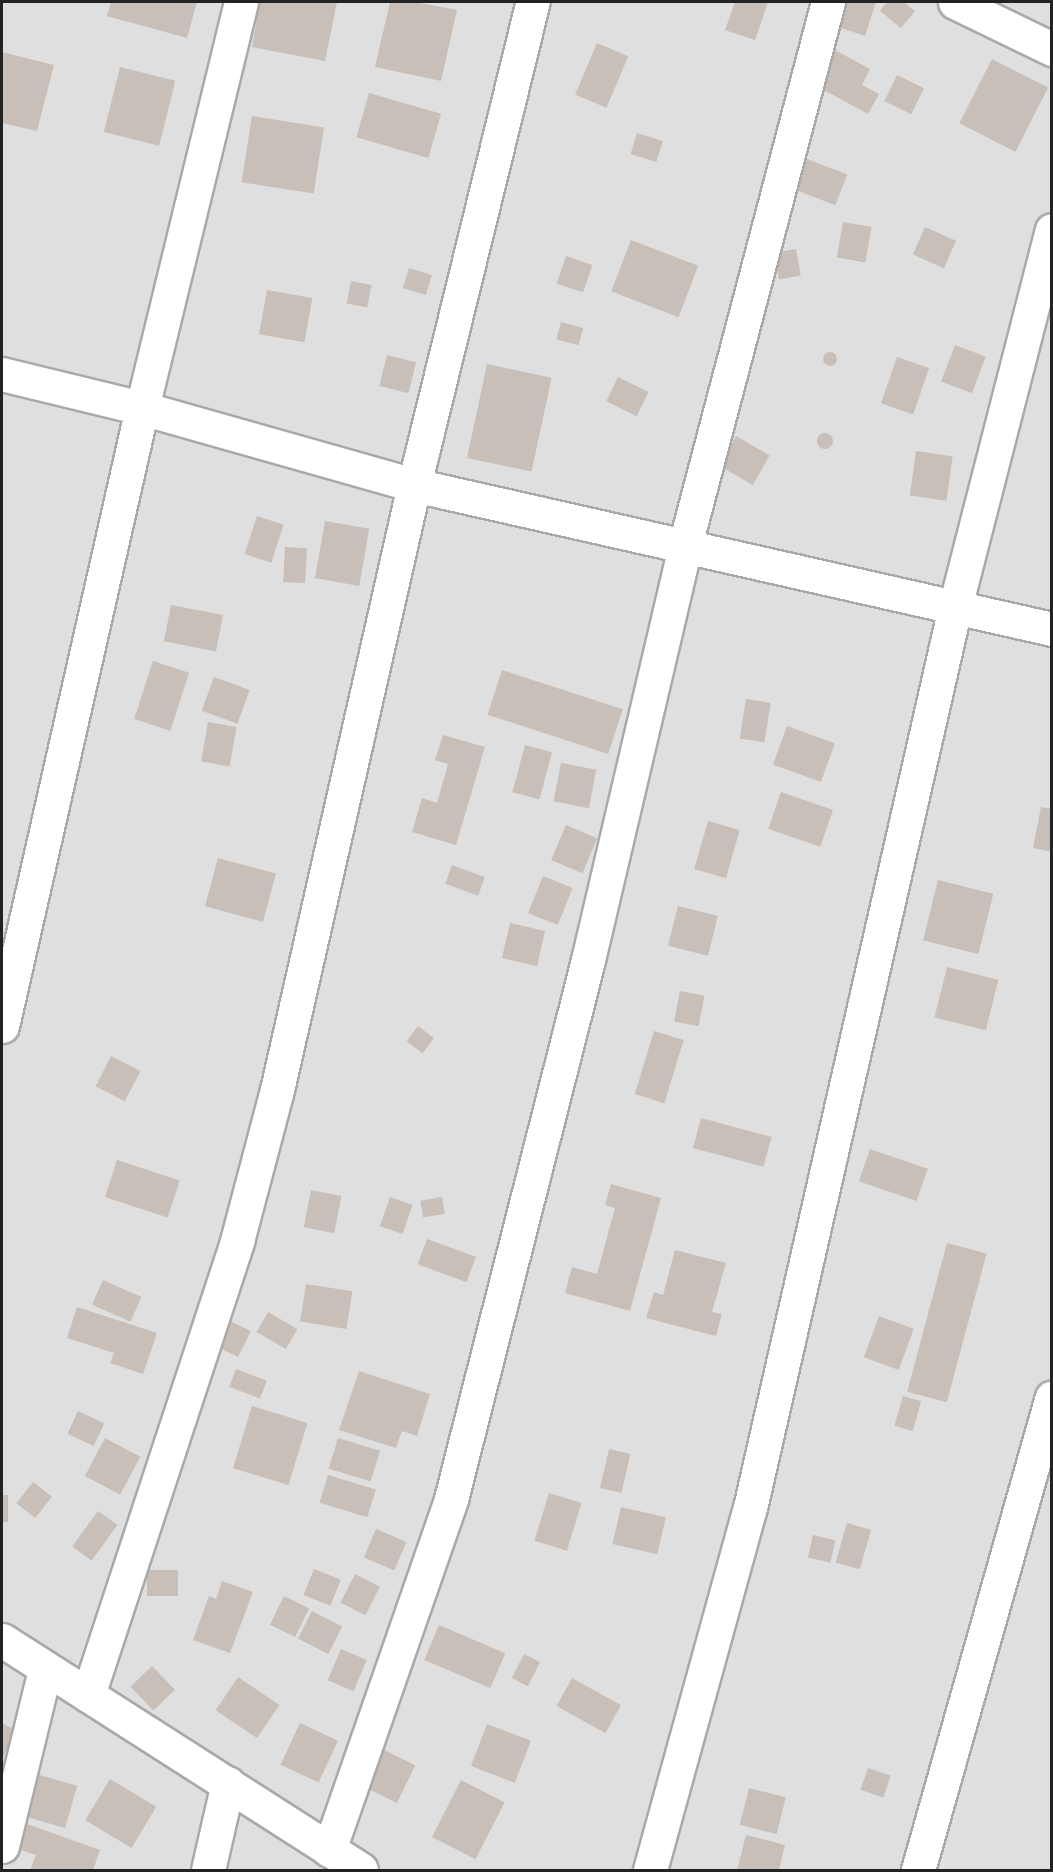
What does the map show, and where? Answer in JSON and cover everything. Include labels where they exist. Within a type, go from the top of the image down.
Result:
[{"type":"street","points":[[2,1026],[142,408],[241,2]]},
{"type":"street","points":[[88,1695],[240,1229],[277,1090],[414,485],[487,201],[533,2]]},
{"type":"street","points":[[329,1850],[450,1499],[588,960],[685,545],[828,2]]},
{"type":"street","points":[[955,2],[1052,48]]},
{"type":"street","points":[[650,1870],[750,1508],[955,607],[1052,230]]},
{"type":"street","points":[[2,374],[142,408],[414,485],[1052,629]]},
{"type":"street","points":[[918,1870],[1052,1398]]},
{"type":"street","points":[[2,1640],[45,1670],[228,1783],[361,1870]]},
{"type":"street","points":[[2,1846],[45,1670]]},
{"type":"street","points":[[208,1870],[228,1783]]},
{"type":"shaded area","points":[[2,2],[1051,2],[1051,1870],[2,1870]]},
{"type":"building","points":[[111,2],[197,2],[187,38],[107,16]]},
{"type":"building","points":[[260,2],[337,2],[325,61],[252,47]]},
{"type":"building","points":[[390,2],[415,2],[457,10],[441,81],[375,67]]},
{"type":"building","points":[[735,2],[768,2],[755,40],[725,30]]},
{"type":"building","points":[[842,2],[876,2],[865,36],[835,26]]},
{"type":"building","points":[[887,2],[904,2],[915,11],[901,28],[880,11]]},
{"type":"building","points":[[597,43],[628,56],[606,108],[575,95]]},
{"type":"building","points":[[833,49],[870,69],[862,85],[879,94],[868,114],[813,84]]},
{"type":"building","points":[[2,52],[54,65],[37,131],[2,123]]},
{"type":"building","points":[[992,59],[1048,88],[1015,152],[959,123]]},
{"type":"building","points":[[120,67],[175,81],[159,146],[104,132]]},
{"type":"building","points":[[897,75],[924,88],[911,114],[884,101]]},
{"type":"building","points":[[369,93],[441,114],[428,158],[356,137]]},
{"type":"building","points":[[252,116],[324,127],[314,194],[242,182]]},
{"type":"building","points":[[637,133],[663,141],[656,162],[631,154]]},
{"type":"building","points":[[807,159],[847,174],[835,205],[795,190]]},
{"type":"building","points":[[843,222],[872,227],[865,262],[837,257]]},
{"type":"building","points":[[925,227],[956,241],[944,268],[913,254]]},
{"type":"building","points":[[631,240],[698,266],[679,317],[611,291]]},
{"type":"building","points":[[796,249],[801,276],[779,279],[774,253]]},
{"type":"building","points":[[566,256],[592,265],[583,293],[557,283]]},
{"type":"building","points":[[409,268],[432,275],[426,295],[403,288]]},
{"type":"building","points":[[351,281],[372,285],[367,308],[347,304]]},
{"type":"building","points":[[267,290],[312,298],[304,342],[259,334]]},
{"type":"building","points":[[561,322],[583,328],[579,345],[556,339]]},
{"type":"building","points":[[955,345],[986,357],[972,393],[941,381]]},
{"type":"building","points":[[827,352],[833,352],[837,359],[833,366],[827,366],[823,362],[823,356]]},
{"type":"building","points":[[387,355],[416,362],[408,393],[379,386]]},
{"type":"building","points":[[897,357],[929,368],[913,414],[881,403]]},
{"type":"building","points":[[487,364],[552,378],[532,472],[467,458]]},
{"type":"building","points":[[618,377],[649,392],[637,416],[606,401]]},
{"type":"building","points":[[822,433],[828,433],[833,441],[831,447],[822,449],[817,444],[817,438]]},
{"type":"building","points":[[736,436],[770,455],[753,485],[719,465]]},
{"type":"building","points":[[916,451],[953,456],[946,501],[910,496]]},
{"type":"building","points":[[257,516],[284,525],[271,563],[245,554]]},
{"type":"building","points":[[325,521],[369,529],[359,586],[315,578]]},
{"type":"building","points":[[285,547],[307,548],[305,583],[283,582]]},
{"type":"building","points":[[171,605],[223,615],[216,651],[164,641]]},
{"type":"building","points":[[153,661],[189,673],[170,731],[134,719]]},
{"type":"building","points":[[502,670],[623,709],[608,754],[487,715]]},
{"type":"building","points":[[214,677],[250,690],[237,724],[202,711]]},
{"type":"building","points":[[746,699],[771,703],[764,742],[740,739]]},
{"type":"building","points":[[208,722],[237,727],[230,766],[201,761]]},
{"type":"building","points":[[787,726],[835,743],[821,782],[773,765]]},
{"type":"building","points":[[443,735],[485,747],[456,845],[412,832],[422,798],[437,803],[448,764],[435,760]]},
{"type":"building","points":[[525,745],[552,752],[539,800],[512,792]]},
{"type":"building","points":[[561,763],[596,770],[589,808],[554,801]]},
{"type":"building","points":[[781,792],[833,810],[820,847],[768,829]]},
{"type":"building","points":[[1041,807],[1052,809],[1052,852],[1033,848]]},
{"type":"building","points":[[708,821],[740,830],[726,878],[694,869]]},
{"type":"building","points":[[566,825],[597,838],[582,873],[551,860]]},
{"type":"building","points":[[218,858],[276,874],[263,922],[205,906]]},
{"type":"building","points":[[452,865],[485,877],[478,896],[445,884]]},
{"type":"building","points":[[543,876],[573,888],[558,925],[528,913]]},
{"type":"building","points":[[938,880],[993,894],[978,954],[923,940]]},
{"type":"building","points":[[678,906],[718,916],[708,956],[668,946]]},
{"type":"building","points":[[510,923],[545,931],[537,966],[502,958]]},
{"type":"building","points":[[947,967],[998,980],[986,1030],[934,1017]]},
{"type":"building","points":[[680,991],[705,996],[699,1026],[674,1021]]},
{"type":"building","points":[[418,1026],[434,1038],[423,1053],[407,1041]]},
{"type":"building","points":[[654,1031],[684,1040],[664,1103],[635,1094]]},
{"type":"building","points":[[111,1056],[140,1071],[125,1101],[96,1086]]},
{"type":"building","points":[[701,1118],[772,1137],[763,1167],[693,1148]]},
{"type":"building","points":[[870,1149],[928,1169],[917,1201],[859,1181]]},
{"type":"building","points":[[117,1160],[180,1180],[168,1217],[105,1197]]},
{"type":"building","points":[[611,1184],[661,1198],[630,1311],[565,1293],[572,1267],[597,1274],[615,1208],[605,1205]]},
{"type":"building","points":[[311,1190],[341,1196],[334,1233],[304,1227]]},
{"type":"building","points":[[390,1197],[413,1205],[403,1234],[380,1226]]},
{"type":"building","points":[[442,1197],[445,1214],[423,1218],[420,1201]]},
{"type":"building","points":[[427,1239],[476,1257],[467,1282],[418,1264]]},
{"type":"building","points":[[947,1243],[987,1254],[947,1402],[907,1392]]},
{"type":"building","points":[[675,1250],[726,1263],[712,1312],[722,1314],[716,1336],[646,1318],[654,1292],[663,1295]]},
{"type":"building","points":[[103,1280],[141,1297],[130,1322],[92,1305]]},
{"type":"building","points":[[306,1284],[352,1291],[346,1329],[300,1322]]},
{"type":"building","points":[[77,1307],[157,1333],[143,1374],[110,1363],[114,1353],[67,1338]]},
{"type":"building","points":[[268,1312],[297,1329],[286,1349],[256,1332]]},
{"type":"building","points":[[879,1316],[914,1329],[899,1370],[864,1357]]},
{"type":"building","points":[[222,1317],[251,1331],[238,1357],[209,1343]]},
{"type":"building","points":[[236,1369],[267,1381],[260,1399],[229,1387]]},
{"type":"building","points":[[359,1371],[430,1394],[417,1436],[402,1431],[396,1448],[339,1430]]},
{"type":"building","points":[[903,1396],[921,1401],[913,1431],[894,1426]]},
{"type":"building","points":[[252,1406],[307,1423],[288,1485],[233,1468]]},
{"type":"building","points":[[78,1411],[104,1423],[94,1446],[67,1434]]},
{"type":"building","points":[[105,1438],[140,1457],[120,1495],[85,1476]]},
{"type":"building","points":[[338,1438],[380,1451],[371,1481],[329,1469]]},
{"type":"building","points":[[609,1449],[630,1454],[621,1493],[600,1488]]},
{"type":"building","points":[[328,1475],[376,1490],[367,1517],[320,1503]]},
{"type":"building","points":[[33,1482],[52,1497],[35,1518],[16,1503]]},
{"type":"building","points":[[549,1493],[582,1503],[567,1551],[534,1541]]},
{"type":"building","points":[[2,1495],[8,1495],[8,1522],[2,1522]]},
{"type":"building","points":[[621,1507],[666,1517],[657,1554],[612,1544]]},
{"type":"building","points":[[98,1511],[117,1525],[92,1561],[72,1547]]},
{"type":"building","points":[[847,1523],[871,1530],[860,1569],[836,1562]]},
{"type":"building","points":[[376,1529],[406,1542],[394,1570],[364,1558]]},
{"type":"building","points":[[813,1535],[835,1540],[830,1563],[808,1557]]},
{"type":"building","points":[[314,1569],[341,1580],[330,1606],[304,1595]]},
{"type":"building","points":[[147,1570],[178,1570],[178,1596],[147,1596]]},
{"type":"building","points":[[355,1574],[380,1587],[365,1615],[340,1603]]},
{"type":"building","points":[[222,1581],[253,1592],[230,1653],[193,1640],[209,1596],[216,1599]]},
{"type":"building","points":[[284,1596],[309,1608],[295,1637],[270,1625]]},
{"type":"building","points":[[312,1611],[342,1626],[328,1654],[298,1639]]},
{"type":"building","points":[[439,1625],[505,1653],[490,1688],[424,1660]]},
{"type":"building","points":[[341,1649],[367,1660],[353,1691],[328,1680]]},
{"type":"building","points":[[524,1654],[540,1662],[528,1686],[512,1678]]},
{"type":"building","points":[[152,1666],[175,1690],[153,1711],[130,1687]]},
{"type":"building","points":[[238,1677],[279,1705],[257,1738],[216,1710]]},
{"type":"building","points":[[572,1678],[621,1705],[605,1733],[556,1706]]},
{"type":"building","points":[[2,1723],[17,1731],[2,1759]]},
{"type":"building","points":[[300,1723],[338,1741],[319,1782],[281,1765]]},
{"type":"building","points":[[487,1724],[531,1741],[515,1783],[471,1766]]},
{"type":"building","points":[[374,1745],[415,1765],[397,1803],[356,1783]]},
{"type":"building","points":[[868,1768],[891,1776],[883,1798],[861,1790]]},
{"type":"building","points":[[33,1773],[77,1786],[65,1828],[21,1815]]},
{"type":"building","points":[[110,1779],[156,1807],[132,1848],[85,1820]]},
{"type":"building","points":[[461,1780],[505,1802],[476,1859],[432,1837]]},
{"type":"building","points":[[749,1788],[786,1797],[777,1834],[740,1825]]},
{"type":"building","points":[[27,1824],[100,1850],[93,1870],[30,1870],[36,1855],[17,1849]]},
{"type":"building","points":[[746,1835],[785,1845],[779,1870],[737,1870]]}]
